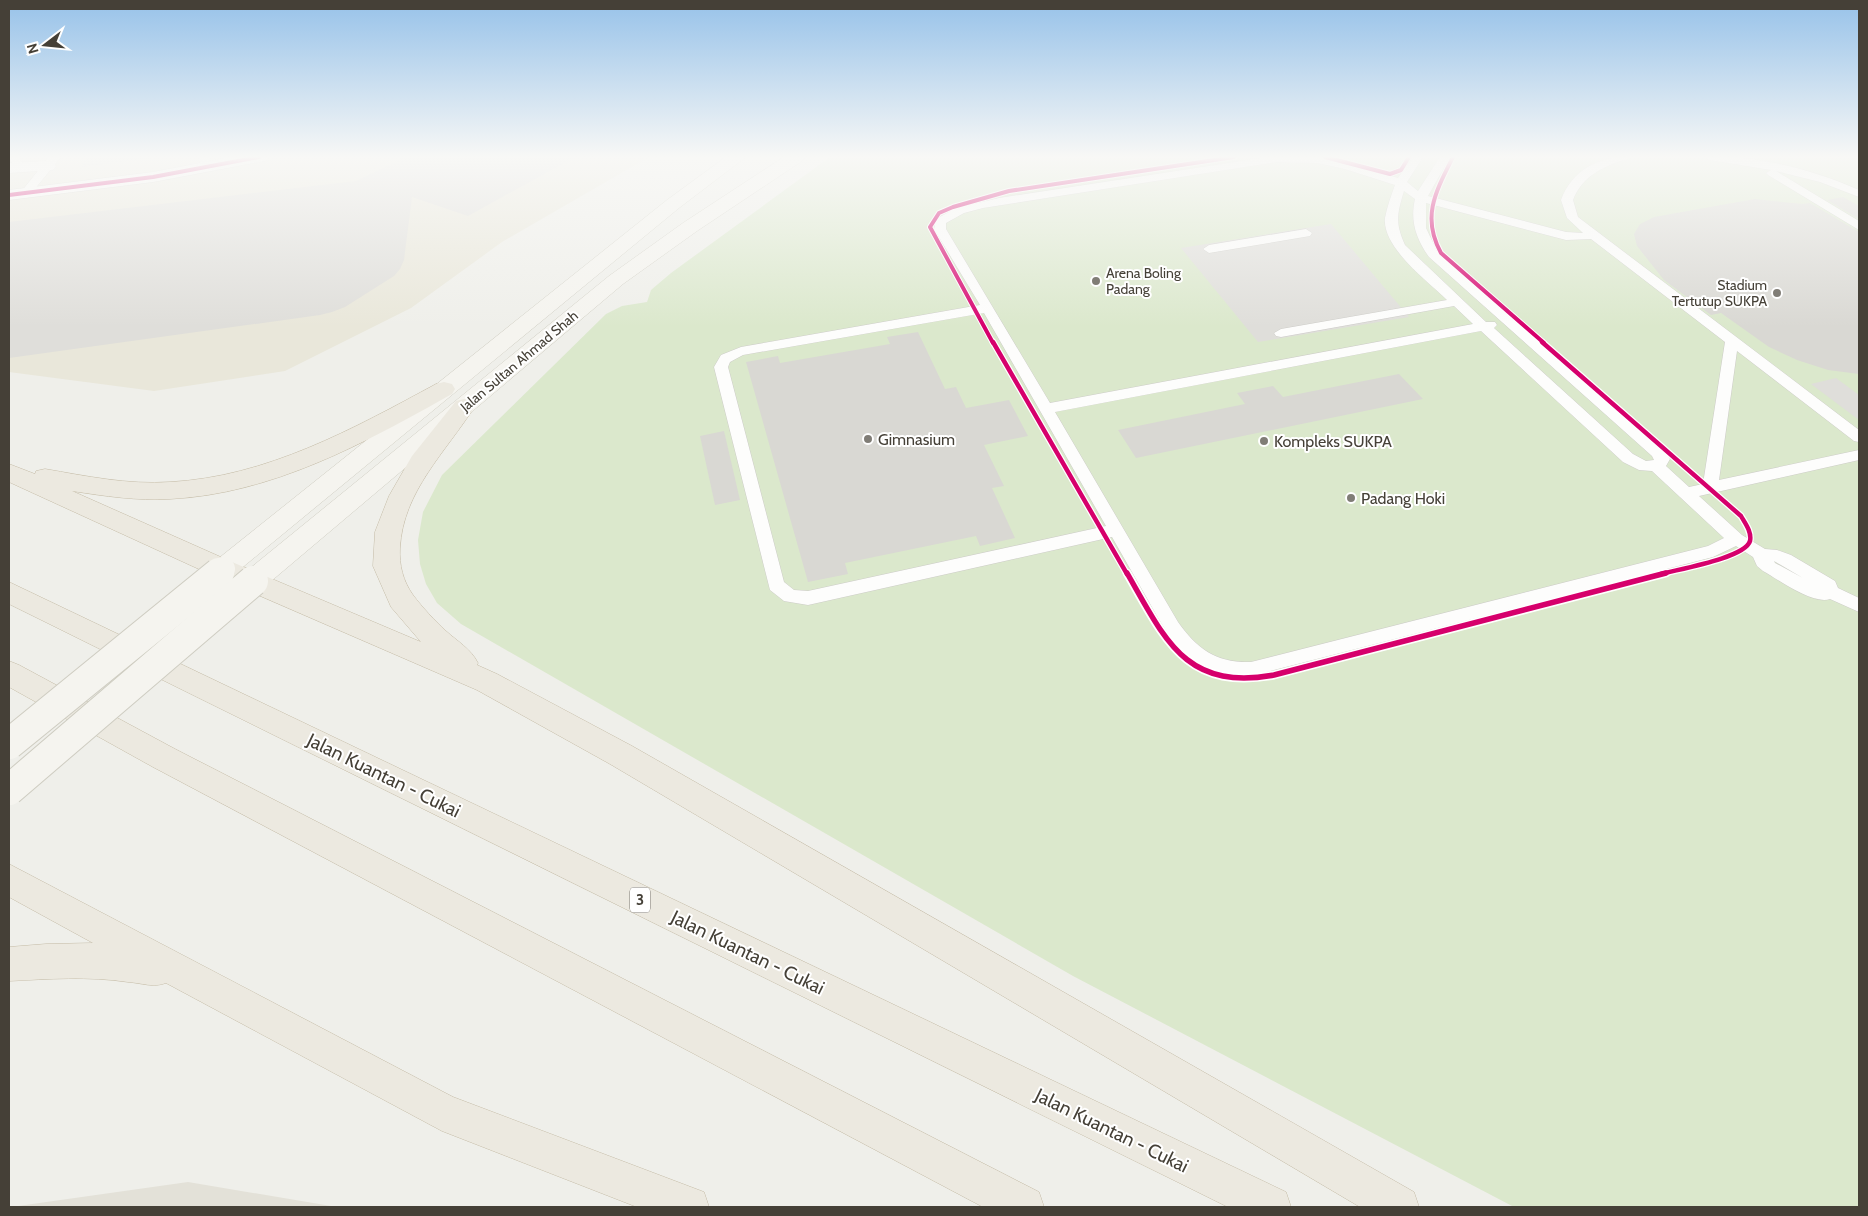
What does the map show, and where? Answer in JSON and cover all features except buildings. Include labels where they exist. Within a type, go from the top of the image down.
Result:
[{"type":"highway","points":[[9,471],[96,486],[155,491],[216,485],[251,478],[315,455],[367,431],[444,388]]},
{"type":"highway","points":[[464,406],[421,462],[401,496],[388,532],[386,566],[401,600],[434,638],[487,682]]},
{"type":"highway","points":[[9,471],[222,568],[487,682],[621,755],[1399,1207]]},
{"type":"highway","name":"Jalan Kuantan - Cukai","points":[[9,592],[1271,1207]]},
{"type":"highway","points":[[9,673],[172,762],[1024,1207]]},
{"type":"highway","points":[[9,880],[442,1112],[689,1207]]},
{"type":"highway","points":[[9,964],[60,959],[127,962],[188,976]]},
{"type":"main road","name":"Jalan Sultan Ahmad Shah","points":[[9,744],[222,568],[661,214]]},
{"type":"main road","name":"Jalan Sultan Ahmad Shah","points":[[9,790],[253,581],[616,280],[710,214]]},
{"type":"lane","points":[[954,214],[947,216],[940,222],[940,229],[988,308],[1182,643],[1195,654],[1211,663],[1227,669],[1240,671],[1713,551],[1736,539]]},
{"type":"lane","points":[[1394,214],[1392,231],[1400,247],[1457,302],[1628,458],[1638,464],[1656,466],[1736,539],[1763,555],[1761,556],[1763,562],[1772,569],[1819,593],[1826,594],[1829,591],[1859,605]]},
{"type":"lane","points":[[1420,214],[1420,228],[1426,245],[1433,254],[1657,452],[1662,459],[1659,465],[1656,466]]},
{"type":"lane","points":[[1481,214],[1566,236],[1593,235]]},
{"type":"lane","points":[[1570,214],[1578,224],[1859,437]]},
{"type":"lane","points":[[1839,214],[1859,226]]},
{"type":"lane","points":[[1209,249],[1306,233]]},
{"type":"lane","points":[[1281,333],[1457,302]]},
{"type":"lane","points":[[988,308],[741,350],[726,357],[722,362],[721,366],[776,585],[790,596],[808,598],[1115,530]]},
{"type":"lane","points":[[1046,409],[1508,321]]},
{"type":"lane","points":[[1710,487],[1732,341]]},
{"type":"lane","points":[[1686,493],[1859,455]]},
{"type":"shaded area","points":[[9,214],[551,214],[502,242],[411,308],[285,371],[154,391],[9,372]]},
{"type":"shaded area","points":[[79,214],[410,214],[404,260],[400,269],[394,276],[345,307],[332,312],[9,358],[9,222]]},
{"type":"shaded area","points":[[1331,224],[1409,317],[1258,342],[1181,248]]},
{"type":"shaded area","points":[[1836,378],[1859,395],[1859,420],[1811,384]]},
{"type":"shaded area","points":[[188,1182],[337,1207],[11,1207]]},
{"type":"green space","points":[[752,214],[1859,214],[1859,1207],[1514,1207],[1073,976],[461,624],[437,603],[426,584],[420,564],[418,540],[423,512],[442,475],[606,314],[622,306],[647,302],[651,290],[671,273]]},
{"type":"cycle path","points":[[938,214],[930,227],[974,310],[1161,632],[1184,658],[1197,667],[1210,674],[1224,678],[1239,679],[1274,675],[1726,557],[1742,551],[1750,542],[1749,531],[1741,516],[1441,253],[1434,241],[1431,228],[1431,214]]},
{"type":"place","name":"Arena Boling Padang","points":[[1096,281]]},
{"type":"place","name":"Stadium Tertutup SUKPA","points":[[1777,293]]},
{"type":"place","name":"Gimnasium","points":[[868,439]]},
{"type":"place","name":"Kompleks SUKPA","points":[[1264,441]]},
{"type":"place","name":"Padang Hoki","points":[[1351,498]]}]
